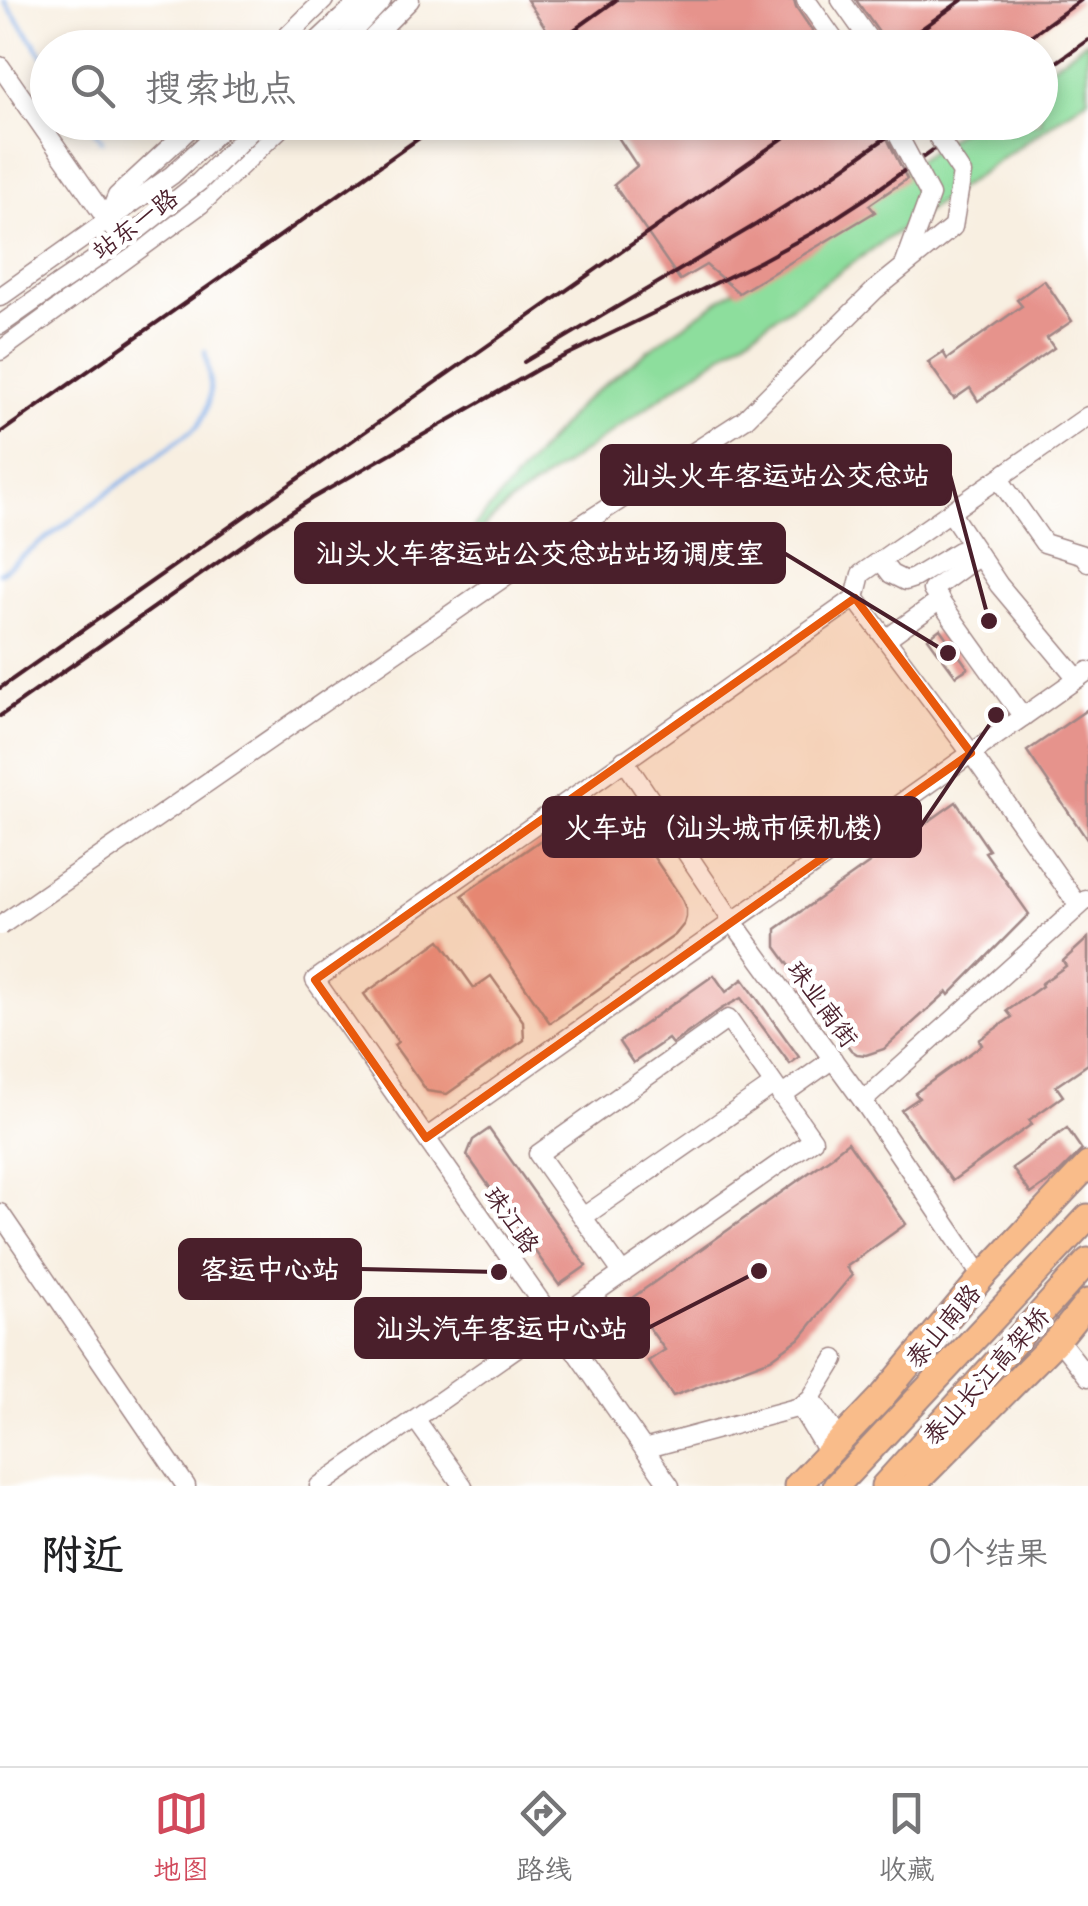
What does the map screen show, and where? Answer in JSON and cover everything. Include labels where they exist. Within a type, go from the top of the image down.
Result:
[{"type":"highway","name":"泰山南路","points":[[797,1486],[1088,1164]]},
{"type":"highway","name":"泰山南路","points":[[836,1486],[1088,1217]]},
{"type":"highway","name":"泰山长江高架桥","points":[[884,1486],[1087,1262]]},
{"type":"highway","points":[[912,1486],[1058,1340],[1088,1302]]},
{"type":"street","points":[[293,30],[324,0]]},
{"type":"street","points":[[329,30],[361,0]]},
{"type":"street","points":[[354,30],[382,0]]},
{"type":"street","points":[[380,30],[410,0]]},
{"type":"street","points":[[806,0],[827,30]]},
{"type":"street","points":[[841,0],[862,30]]},
{"type":"street","points":[[0,66],[30,109]]},
{"type":"street","points":[[51,140],[132,256]]},
{"type":"street","name":"站东一路","points":[[107,220],[117,196],[178,140]]},
{"type":"street","points":[[0,297],[172,175],[210,140]]},
{"type":"street","points":[[0,325],[134,233],[198,182],[241,140]]},
{"type":"street","name":"站东一路","points":[[0,351],[201,204],[268,140]]},
{"type":"street","points":[[901,140],[930,195],[904,266]]},
{"type":"street","points":[[0,926],[552,544],[746,419],[875,290],[953,227],[962,174],[940,140]]},
{"type":"street","points":[[624,760],[855,598],[861,574],[1088,416]]},
{"type":"street","points":[[999,479],[1044,543],[1083,555],[1088,562]]},
{"type":"street","points":[[426,1138],[1082,675],[978,556],[950,512]]},
{"type":"street","points":[[880,561],[905,581],[960,551]]},
{"type":"street","points":[[978,556],[932,590],[1023,716]]},
{"type":"street","points":[[855,598],[1083,902],[863,1101]]},
{"type":"street","points":[[886,639],[940,600]]},
{"type":"street","name":"珠业南街","points":[[624,760],[982,1277]]},
{"type":"street","name":"珠江路","points":[[624,760],[315,980],[670,1486]]},
{"type":"street","points":[[320,1486],[416,1420],[813,1140],[728,1019],[538,1154],[623,1274]]},
{"type":"street","points":[[583,1217],[777,1090],[833,1059]]},
{"type":"street","points":[[0,1213],[186,1486]]},
{"type":"street","points":[[1058,1340],[1088,1377]]},
{"type":"street","points":[[644,1450],[806,1402],[835,1360]]},
{"type":"street","points":[[806,1402],[835,1447]]},
{"type":"street","points":[[416,1420],[462,1486]]},
{"type":"highlighted area","points":[[855,598],[971,753],[426,1138],[315,980]]},
{"type":"green space","points":[[1088,40],[1088,98],[1058,119],[1058,62]]},
{"type":"green space","points":[[947,140],[1028,140],[510,503],[464,545],[469,533],[581,403],[647,351]]},
{"type":"building","points":[[527,0],[794,0],[812,30],[547,30]]},
{"type":"building","points":[[856,0],[1081,0],[1038,30],[877,30]]},
{"type":"building","points":[[620,140],[888,140],[907,179],[869,205],[875,212],[739,293],[706,265],[680,280],[614,185],[637,166]]},
{"type":"building","points":[[1044,280],[1072,321],[1047,338],[1054,348],[978,401],[970,388],[954,399],[928,362],[943,352],[947,359],[1022,306],[1017,300]]},
{"type":"building","points":[[940,629],[968,668],[956,676],[928,638]]},
{"type":"building","points":[[1088,709],[1088,841],[1027,751]]},
{"type":"building","points":[[956,802],[989,850],[985,852],[1029,914],[949,995],[947,992],[884,1049],[857,1054],[776,947],[776,929]]},
{"type":"building","points":[[600,803],[616,806],[625,815],[681,897],[686,917],[675,935],[550,1023],[462,895],[587,808]]},
{"type":"building","points":[[1088,938],[1088,1064],[1056,1086],[1063,1096],[1029,1120],[1032,1124],[952,1181],[901,1110],[919,1098],[915,1093],[982,1045],[979,1040],[1012,1017],[1007,1011],[1066,966],[1063,961]]},
{"type":"building","points":[[440,940],[474,988],[491,976],[523,1021],[524,1040],[447,1094],[427,1091],[364,994]]},
{"type":"building","points":[[714,975],[726,992],[743,979],[799,1057],[790,1064],[741,998],[672,1044],[668,1039],[633,1063],[619,1042]]},
{"type":"building","points":[[1067,1128],[1082,1150],[1031,1194],[1012,1168]]},
{"type":"building","points":[[489,1129],[586,1266],[559,1285],[467,1155],[473,1140]]},
{"type":"building","points":[[848,1142],[906,1224],[846,1267],[852,1275],[801,1337],[771,1359],[673,1396],[648,1361],[665,1350],[629,1300]]},
{"type":"waterway","points":[[4,0],[30,37]]},
{"type":"waterway","points":[[0,573],[198,426],[209,398],[205,351]]},
{"type":"railway","points":[[574,30],[616,0]]},
{"type":"railway","points":[[920,30],[962,0]]},
{"type":"railway","points":[[1039,30],[1081,0]]},
{"type":"railway","points":[[1058,61],[1088,40]]},
{"type":"railway","points":[[0,433],[416,140]]},
{"type":"railway","points":[[0,688],[780,140]]},
{"type":"railway","points":[[524,362],[757,224],[883,140]]},
{"type":"railway","points":[[0,716],[311,499],[540,368],[814,232],[947,140]]},
{"type":"place","name":"汕头火车客运站公交总站","points":[[989,621]]},
{"type":"place","name":"汕头火车客运站公交总站站场调度室","points":[[948,653]]},
{"type":"place","name":"火车站（汕头城市候机楼）","points":[[996,715]]},
{"type":"place","name":"汕头汽车客运中心站","points":[[759,1271]]},
{"type":"place","name":"客运中心站","points":[[499,1272]]}]
